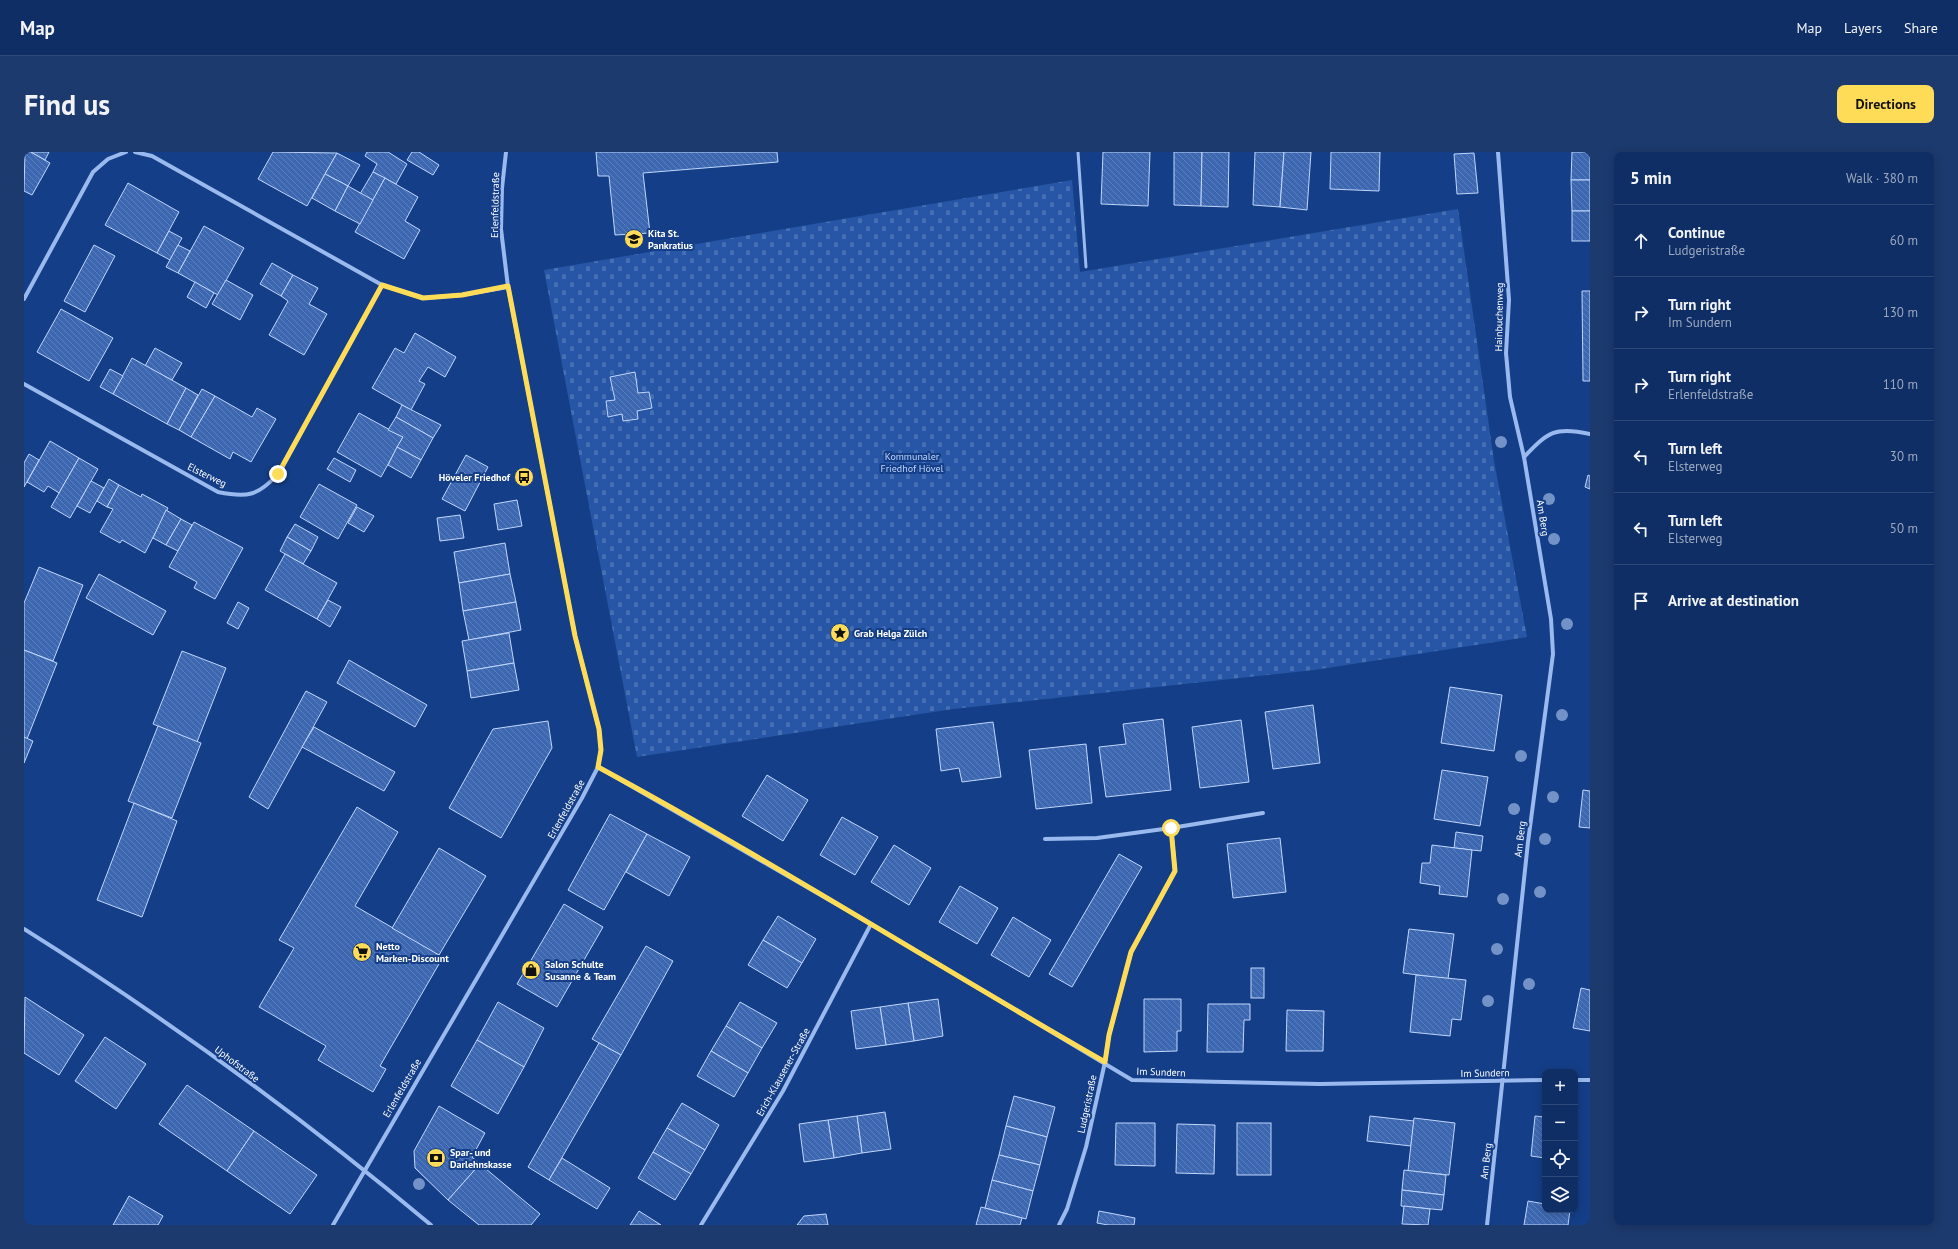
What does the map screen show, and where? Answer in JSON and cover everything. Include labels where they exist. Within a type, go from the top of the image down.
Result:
[{"type":"street","points":[[24,299],[93,172],[108,159],[126,152]]},
{"type":"street","points":[[134,152],[152,156],[382,285],[423,298],[462,295],[508,286]]},
{"type":"street","name":"Erlenfeldstraße","points":[[333,1225],[364,1169],[582,798],[598,767],[601,750],[599,729],[575,636],[508,286],[501,229],[502,188],[506,152]]},
{"type":"street","name":"Hainbuchenweg","points":[[1498,152],[1509,300],[1506,353],[1510,398],[1524,457]]},
{"type":"street","name":"Elsterweg","points":[[24,384],[218,492],[240,496],[255,492],[268,485],[278,474],[382,285]]},
{"type":"street","points":[[1524,457],[1541,439],[1555,431],[1571,430],[1590,434]]},
{"type":"street","name":"Am Berg","points":[[1487,1225],[1504,1080],[1528,842],[1553,654],[1551,619],[1524,457]]},
{"type":"street","name":"Im Sundern","points":[[598,767],[872,924],[994,999],[1105,1062],[1132,1080],[1320,1084],[1542,1080]]},
{"type":"street","points":[[1045,839],[1098,838],[1263,813]]},
{"type":"street","name":"Ludgeristraße","points":[[1059,1225],[1067,1209],[1086,1148],[1105,1062],[1109,1035],[1131,952],[1175,871],[1171,828]]},
{"type":"street","name":"Erich-Klausener-Straße","points":[[702,1225],[783,1091],[872,924]]},
{"type":"street","name":"Uphofstraße","points":[[24,928],[192,1041],[364,1169],[432,1225]]},
{"type":"street","points":[[1578,1080],[1590,1080]]},
{"type":"lane","points":[[1078,152],[1086,267]]},
{"type":"green space","name":"Kommunaler Friedhof Hövel","points":[[1072,180],[1080,272],[1458,209],[1494,461],[1527,637],[1314,670],[953,709],[637,757],[544,270]]},
{"type":"building","points":[[25,152],[31,152],[50,163],[32,195],[24,191]]},
{"type":"building","points":[[31,152],[49,152],[45,160]]},
{"type":"building","points":[[273,152],[337,153],[307,206],[258,179]]},
{"type":"building","points":[[367,152],[388,152],[407,164],[396,184],[373,172],[377,164],[365,156]]},
{"type":"building","points":[[412,152],[419,152],[439,165],[433,175],[407,160]]},
{"type":"building","points":[[596,152],[777,152],[778,162],[643,173],[650,233],[615,235],[609,176],[598,176]]},
{"type":"building","points":[[1103,152],[1150,152],[1148,206],[1101,204]]},
{"type":"building","points":[[1174,152],[1202,152],[1201,206],[1174,205]]},
{"type":"building","points":[[1202,152],[1229,152],[1228,207],[1201,206]]},
{"type":"building","points":[[1255,152],[1284,152],[1280,207],[1253,205]]},
{"type":"building","points":[[1284,152],[1311,152],[1307,210],[1280,207]]},
{"type":"building","points":[[1331,152],[1380,152],[1379,191],[1330,189]]},
{"type":"building","points":[[1572,152],[1590,152],[1590,180],[1571,180]]},
{"type":"building","points":[[337,153],[360,165],[348,186],[325,174]]},
{"type":"building","points":[[1474,153],[1478,193],[1457,194],[1454,154]]},
{"type":"building","points":[[373,172],[385,178],[373,200],[360,194]]},
{"type":"building","points":[[325,174],[348,186],[335,211],[312,198]]},
{"type":"building","points":[[385,178],[418,197],[405,221],[420,230],[404,259],[355,232]]},
{"type":"building","points":[[1571,180],[1590,180],[1590,211],[1572,211]]},
{"type":"building","points":[[128,183],[179,212],[157,253],[105,225]]},
{"type":"building","points":[[348,186],[373,200],[360,224],[335,211]]},
{"type":"building","points":[[1572,211],[1590,211],[1590,241],[1572,241]]},
{"type":"building","points":[[204,226],[244,248],[218,295],[178,273]]},
{"type":"building","points":[[169,231],[182,238],[170,260],[157,253]]},
{"type":"building","points":[[94,245],[115,256],[85,312],[64,301]]},
{"type":"building","points":[[178,245],[190,251],[178,273],[166,267]]},
{"type":"building","points":[[272,263],[293,275],[281,296],[260,284]]},
{"type":"building","points":[[293,275],[318,288],[309,304],[327,314],[304,355],[269,335],[288,301],[281,296]]},
{"type":"building","points":[[226,280],[253,295],[240,320],[212,304]]},
{"type":"building","points":[[195,282],[214,293],[206,308],[187,297]]},
{"type":"building","points":[[1582,291],[1590,291],[1590,381],[1583,381]]},
{"type":"building","points":[[61,309],[113,338],[89,381],[37,352]]},
{"type":"building","points":[[415,333],[456,357],[445,377],[428,367],[419,381],[425,384],[411,410],[372,388],[395,348],[404,353]]},
{"type":"building","points":[[155,348],[182,363],[172,380],[145,366]]},
{"type":"building","points":[[132,358],[186,388],[167,424],[113,394]]},
{"type":"building","points":[[110,369],[123,376],[113,394],[100,387]]},
{"type":"building","points":[[635,372],[638,393],[649,392],[652,408],[637,411],[638,419],[623,421],[622,414],[608,417],[606,401],[615,400],[610,377]]},
{"type":"building","points":[[186,388],[198,395],[179,430],[167,424]]},
{"type":"building","points":[[202,389],[215,396],[191,437],[179,430]]},
{"type":"building","points":[[215,396],[252,417],[257,408],[276,419],[251,462],[233,452],[230,459],[191,437]]},
{"type":"building","points":[[402,405],[441,425],[433,438],[396,417]]},
{"type":"building","points":[[359,413],[403,437],[381,477],[337,452]]},
{"type":"building","points":[[396,417],[433,438],[421,460],[397,447],[403,437],[388,430]]},
{"type":"building","points":[[50,441],[79,458],[59,493],[48,486],[44,492],[27,482]]},
{"type":"building","points":[[397,447],[421,460],[411,478],[388,465]]},
{"type":"building","points":[[29,454],[39,460],[24,487],[24,463]]},
{"type":"building","points":[[466,455],[488,467],[465,511],[442,499]]},
{"type":"building","points":[[79,458],[98,469],[70,518],[51,507]]},
{"type":"building","points":[[334,458],[356,470],[350,482],[327,469]]},
{"type":"building","points":[[1588,475],[1590,476],[1590,489],[1585,487]]},
{"type":"building","points":[[109,479],[119,485],[107,507],[97,501]]},
{"type":"building","points":[[91,481],[104,488],[90,513],[77,506]]},
{"type":"building","points":[[319,484],[357,505],[338,539],[300,517]]},
{"type":"building","points":[[119,485],[141,497],[142,494],[168,508],[145,553],[122,540],[120,543],[100,532],[113,509],[107,507]]},
{"type":"building","points":[[517,500],[522,526],[498,530],[494,504]]},
{"type":"building","points":[[357,507],[374,516],[364,532],[348,523]]},
{"type":"building","points":[[166,510],[181,519],[166,545],[153,538]]},
{"type":"building","points":[[460,515],[464,538],[440,541],[437,518]]},
{"type":"building","points":[[181,519],[192,525],[178,551],[166,545]]},
{"type":"building","points":[[194,522],[243,548],[215,599],[194,588],[197,582],[169,567]]},
{"type":"building","points":[[295,524],[318,537],[311,551],[287,537]]},
{"type":"building","points":[[287,537],[311,551],[303,564],[280,551]]},
{"type":"building","points":[[505,543],[510,574],[459,583],[454,552]]},
{"type":"building","points":[[285,554],[337,583],[317,619],[265,590]]},
{"type":"building","points":[[39,567],[83,585],[53,661],[24,650],[24,603]]},
{"type":"building","points":[[99,574],[166,611],[153,635],[86,598]]},
{"type":"building","points":[[510,574],[516,602],[463,611],[459,583]]},
{"type":"building","points":[[328,600],[341,607],[330,627],[317,619]]},
{"type":"building","points":[[238,602],[249,608],[238,629],[227,623]]},
{"type":"building","points":[[516,602],[521,630],[469,640],[463,611]]},
{"type":"building","points":[[509,633],[514,663],[467,671],[462,641]]},
{"type":"building","points":[[24,650],[57,663],[27,739],[24,737]]},
{"type":"building","points":[[182,651],[226,668],[197,742],[153,724]]},
{"type":"building","points":[[349,660],[427,705],[415,727],[337,683]]},
{"type":"building","points":[[514,663],[519,690],[471,698],[467,671]]},
{"type":"building","points":[[1450,687],[1502,695],[1494,751],[1441,743]]},
{"type":"building","points":[[306,691],[327,702],[268,809],[249,797]]},
{"type":"building","points":[[1313,705],[1320,763],[1273,769],[1265,712]]},
{"type":"building","points":[[1163,719],[1171,790],[1106,797],[1099,747],[1126,744],[1123,724]]},
{"type":"building","points":[[1241,720],[1249,782],[1200,788],[1192,727]]},
{"type":"building","points":[[548,721],[552,748],[501,838],[449,808],[493,729]]},
{"type":"building","points":[[993,722],[1001,777],[962,782],[959,768],[941,771],[936,729]]},
{"type":"building","points":[[158,726],[201,743],[172,818],[128,801]]},
{"type":"building","points":[[314,727],[395,772],[384,791],[302,747]]},
{"type":"building","points":[[24,737],[33,741],[24,763]]},
{"type":"building","points":[[1086,744],[1092,803],[1036,809],[1029,750]]},
{"type":"building","points":[[1442,770],[1488,777],[1480,826],[1434,819]]},
{"type":"building","points":[[767,775],[808,800],[783,841],[742,816]]},
{"type":"building","points":[[1583,790],[1590,791],[1590,828],[1579,827]]},
{"type":"building","points":[[134,803],[177,821],[142,917],[97,900]]},
{"type":"building","name":"Netto Marken-Discount","points":[[357,807],[398,832],[355,906],[443,957],[380,1066],[386,1069],[373,1092],[318,1060],[326,1046],[259,1007],[294,948],[279,940]]},
{"type":"building","points":[[610,814],[647,834],[604,910],[568,890]]},
{"type":"building","points":[[842,817],[878,837],[855,875],[820,855]]},
{"type":"building","points":[[1456,832],[1483,836],[1481,851],[1454,848]]},
{"type":"building","points":[[647,834],[690,857],[669,896],[626,872]]},
{"type":"building","points":[[1280,838],[1286,892],[1233,898],[1227,844]]},
{"type":"building","points":[[894,845],[931,868],[909,905],[871,882]]},
{"type":"building","points":[[1432,845],[1472,850],[1467,897],[1439,894],[1440,886],[1420,883],[1422,863],[1430,863]]},
{"type":"building","points":[[439,848],[486,876],[439,955],[392,928]]},
{"type":"building","points":[[1119,854],[1142,867],[1072,987],[1049,974]]},
{"type":"building","points":[[960,886],[998,908],[977,944],[939,922]]},
{"type":"building","points":[[564,904],[603,927],[557,1007],[517,984]]},
{"type":"building","points":[[778,916],[816,939],[802,963],[763,940]]},
{"type":"building","points":[[1013,917],[1051,940],[1029,977],[991,955]]},
{"type":"building","points":[[1409,929],[1454,934],[1448,979],[1403,973]]},
{"type":"building","points":[[763,940],[802,963],[787,988],[748,965]]},
{"type":"building","points":[[646,946],[673,961],[621,1055],[592,1039]]},
{"type":"building","points":[[1251,968],[1264,968],[1264,998],[1251,998]]},
{"type":"building","points":[[1416,975],[1466,980],[1461,1020],[1452,1019],[1450,1036],[1410,1032]]},
{"type":"building","points":[[1581,988],[1590,990],[1590,1031],[1573,1028]]},
{"type":"building","points":[[25,997],[84,1035],[59,1075],[24,1053]]},
{"type":"building","points":[[938,999],[943,1036],[914,1041],[908,1003]]},
{"type":"building","points":[[1144,999],[1181,999],[1181,1031],[1177,1031],[1177,1051],[1144,1052]]},
{"type":"building","points":[[498,1002],[544,1028],[524,1067],[477,1040]]},
{"type":"building","points":[[740,1002],[777,1023],[762,1048],[726,1026]]},
{"type":"building","points":[[908,1003],[914,1041],[886,1045],[880,1007]]},
{"type":"building","points":[[1208,1004],[1250,1004],[1250,1020],[1244,1020],[1243,1052],[1207,1052]]},
{"type":"building","points":[[880,1007],[886,1045],[856,1049],[851,1011]]},
{"type":"building","points":[[1287,1010],[1324,1011],[1323,1051],[1286,1051]]},
{"type":"building","points":[[726,1026],[762,1048],[748,1073],[711,1051]]},
{"type":"building","points":[[105,1037],[146,1064],[116,1109],[75,1081]]},
{"type":"building","points":[[477,1040],[524,1067],[498,1114],[451,1086]]},
{"type":"building","points":[[599,1043],[621,1055],[549,1180],[528,1167]]},
{"type":"building","points":[[711,1051],[748,1073],[734,1097],[697,1076]]},
{"type":"building","points":[[187,1085],[254,1131],[227,1171],[159,1124]]},
{"type":"building","points":[[1014,1096],[1055,1107],[1047,1137],[1006,1126]]},
{"type":"building","points":[[682,1103],[719,1125],[705,1150],[667,1128]]},
{"type":"building","points":[[439,1106],[485,1133],[472,1157],[480,1164],[448,1200],[415,1168],[414,1151]]},
{"type":"building","points":[[885,1112],[891,1149],[862,1153],[857,1116]]},
{"type":"building","points":[[857,1116],[862,1153],[834,1158],[828,1120]]},
{"type":"building","points":[[1370,1116],[1414,1121],[1411,1146],[1367,1141]]},
{"type":"building","points":[[1535,1116],[1542,1117],[1542,1158],[1531,1156]]},
{"type":"building","points":[[1414,1118],[1455,1123],[1449,1175],[1408,1171]]},
{"type":"building","points":[[828,1120],[834,1158],[804,1162],[799,1124]]},
{"type":"building","points":[[1116,1123],[1155,1123],[1155,1166],[1115,1165]]},
{"type":"building","points":[[1237,1123],[1271,1123],[1271,1175],[1237,1175]]},
{"type":"building","points":[[1177,1124],[1215,1125],[1214,1174],[1176,1173]]},
{"type":"building","points":[[1006,1126],[1047,1137],[1040,1165],[999,1155]]},
{"type":"building","points":[[667,1128],[705,1150],[691,1174],[653,1152]]},
{"type":"building","points":[[254,1131],[317,1175],[290,1214],[227,1171]]},
{"type":"building","points":[[653,1152],[691,1174],[675,1200],[638,1178]]},
{"type":"building","points":[[999,1155],[1040,1165],[1033,1191],[992,1180]]},
{"type":"building","points":[[562,1158],[610,1188],[597,1209],[549,1180]]},
{"type":"building","points":[[480,1164],[540,1214],[531,1225],[479,1225],[448,1200]]},
{"type":"building","points":[[1404,1170],[1446,1175],[1444,1195],[1402,1190]]},
{"type":"building","points":[[992,1180],[1033,1191],[1026,1219],[985,1208]]},
{"type":"building","points":[[1402,1190],[1444,1195],[1442,1210],[1401,1206]]},
{"type":"building","points":[[129,1196],[163,1216],[158,1225],[113,1225]]},
{"type":"building","points":[[1528,1201],[1542,1203],[1542,1213],[1570,1213],[1568,1225],[1524,1225]]},
{"type":"building","points":[[1404,1206],[1430,1209],[1428,1225],[1402,1224]]},
{"type":"building","points":[[981,1207],[1022,1218],[1020,1225],[976,1225]]},
{"type":"building","points":[[639,1211],[661,1225],[630,1225]]},
{"type":"building","points":[[1099,1211],[1135,1218],[1134,1225],[1108,1225],[1097,1223]]},
{"type":"building","points":[[826,1214],[828,1225],[797,1225],[804,1216]]},
{"type":"place","name":"Kita St. Pankratius","points":[[634,239]]},
{"type":"place","name":"Höveler Friedhof","points":[[524,477]]},
{"type":"place","name":"Grab Helga Zülch","points":[[840,633]]},
{"type":"place","name":"Netto Marken-Discount","points":[[362,952]]},
{"type":"place","name":"Salon Schulte Susanne & Team","points":[[531,970]]},
{"type":"place","name":"Spar- und Darlehnskasse","points":[[436,1158]]},
{"type":"route","points":[[278,474],[382,285],[423,298],[462,295],[508,286],[575,636],[599,729],[601,750],[598,767],[872,924],[994,999],[1105,1062],[1109,1035],[1131,952],[1175,871],[1171,828]]}]
